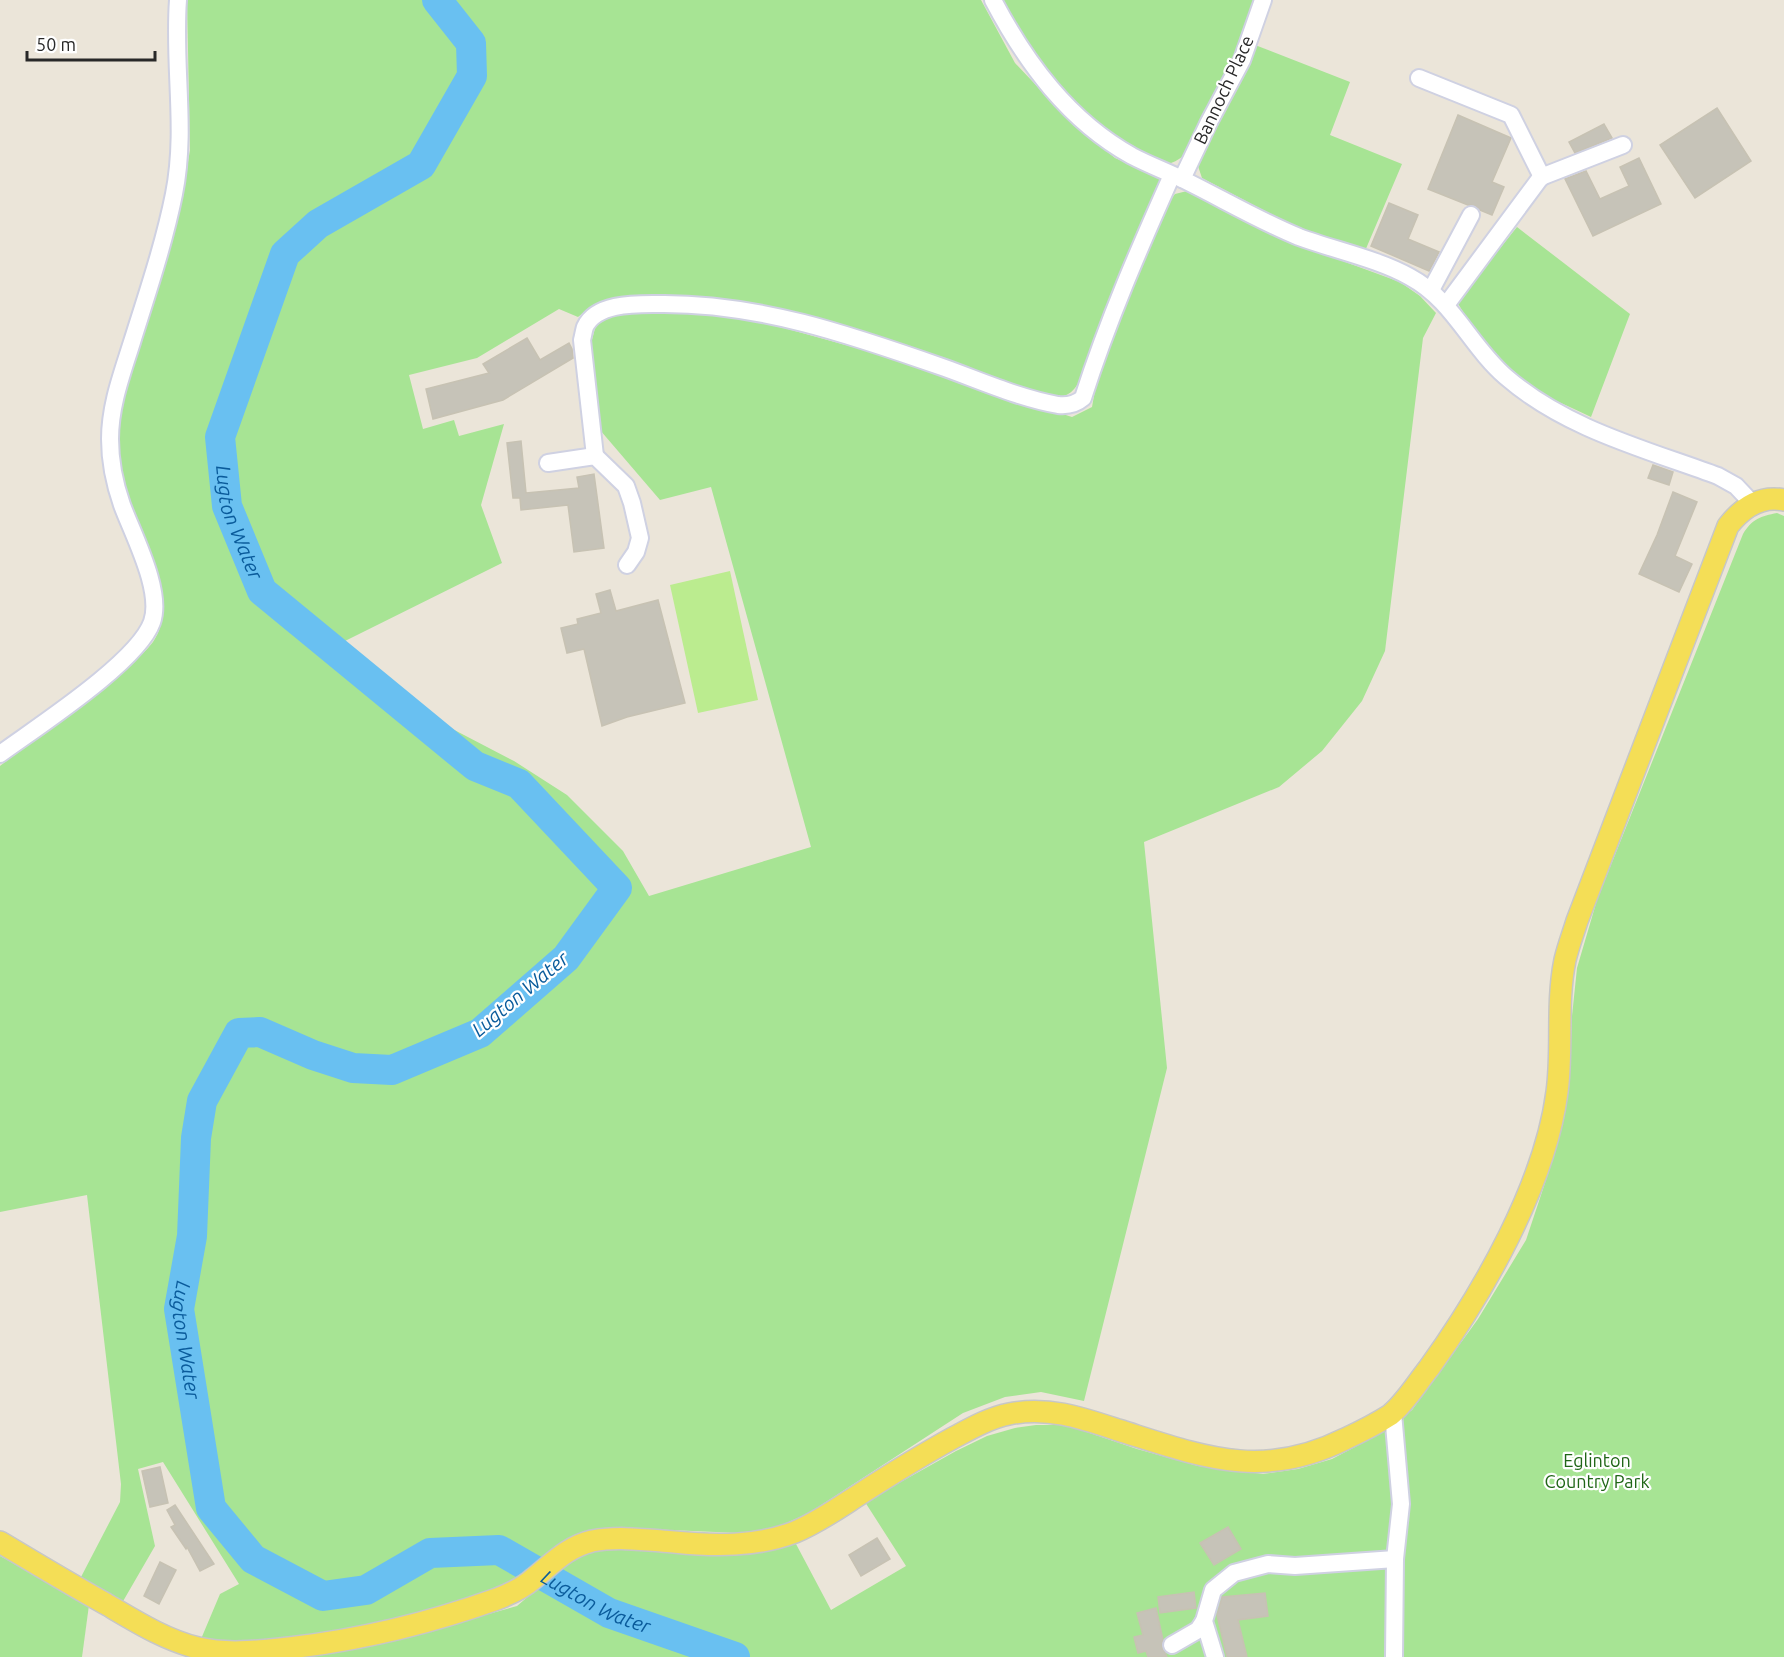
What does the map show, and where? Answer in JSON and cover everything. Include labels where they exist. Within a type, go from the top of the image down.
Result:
[{"type":"main road","points":[[0,1542],[149,1628],[174,1640],[219,1651],[260,1651],[371,1636],[502,1597],[530,1582],[575,1546],[608,1539],[739,1545],[790,1534],[817,1522],[930,1450],[969,1429],[1004,1415],[1052,1411],[1073,1415],[1181,1450],[1249,1462],[1298,1458],[1325,1449],[1393,1413],[1417,1384],[1463,1315],[1511,1229],[1535,1175],[1550,1129],[1557,1090],[1565,958],[1577,921],[1728,526],[1736,515],[1752,503],[1763,499],[1784,500]]},
{"type":"street","points":[[0,754],[129,655],[142,641],[153,620],[155,609],[152,584],[117,487],[110,441],[114,398],[174,195],[181,132],[178,0]]},
{"type":"street","points":[[993,0],[1012,36],[1049,88],[1108,140],[1132,156],[1289,233],[1408,276],[1431,290],[1503,375],[1527,395],[1558,414],[1594,431],[1718,476],[1736,486],[1752,503]]},
{"type":"street","name":"Bannoch Place","points":[[595,456],[582,340],[586,325],[594,316],[608,309],[627,305],[713,305],[755,311],[821,327],[1029,398],[1060,405],[1077,404],[1083,398],[1101,341],[1128,273],[1177,177],[1242,60],[1263,0]]},
{"type":"street","points":[[1419,78],[1511,115],[1542,177]]},
{"type":"street","points":[[1446,305],[1542,177],[1623,145]]},
{"type":"street","points":[[1431,290],[1471,215]]},
{"type":"street","points":[[548,463],[595,456],[626,486],[640,538],[636,552],[627,565]]},
{"type":"street","points":[[1393,1413],[1401,1504],[1395,1559],[1394,1657]]},
{"type":"street","points":[[1172,1645],[1198,1630],[1204,1621],[1213,1590],[1234,1573],[1268,1564],[1295,1566],[1395,1559]]},
{"type":"street","points":[[1204,1621],[1215,1657]]},
{"type":"green space","points":[[187,0],[981,0],[1015,63],[1071,122],[1115,158],[1161,178],[1117,281],[1080,380],[1069,394],[1062,397],[1052,398],[905,346],[831,323],[755,304],[695,298],[617,298],[598,304],[578,317],[559,309],[477,358],[409,375],[423,429],[454,420],[459,436],[504,424],[481,505],[502,563],[345,641],[441,723],[514,761],[567,795],[623,851],[649,896],[811,847],[711,487],[660,500],[600,430],[591,343],[596,325],[611,316],[627,313],[713,313],[784,328],[871,352],[1072,417],[1092,407],[1099,368],[1120,313],[1168,203],[1175,194],[1187,191],[1318,252],[1400,282],[1420,296],[1436,313],[1423,338],[1385,651],[1362,701],[1322,751],[1279,787],[1144,842],[1167,1068],[1084,1401],[1041,1392],[1005,1397],[963,1413],[809,1513],[775,1528],[738,1533],[625,1528],[591,1531],[519,1581],[484,1596],[401,1619],[316,1637],[235,1645],[201,1639],[220,1594],[239,1584],[163,1462],[138,1469],[155,1546],[122,1603],[81,1577],[120,1502],[121,1484],[87,1195],[0,1212],[0,766],[136,660],[153,642],[161,623],[163,602],[159,580],[125,488],[120,468],[117,444],[118,405],[181,204],[190,150]]},
{"type":"green space","points":[[1001,0],[1257,0],[1218,96],[1187,153],[1171,163],[1159,162],[1129,146],[1095,121],[1068,97],[1034,57]]},
{"type":"green space","points":[[1255,45],[1350,82],[1330,135],[1402,164],[1365,251],[1303,231],[1202,178],[1197,163]]},
{"type":"green space","points":[[1517,227],[1630,314],[1591,417],[1540,393],[1514,375],[1487,346],[1457,302]]},
{"type":"green space","name":"Eglinton Country Park","points":[[1777,513],[1784,516],[1784,1657],[295,1657],[453,1624],[517,1606],[565,1565],[581,1555],[604,1548],[693,1551],[726,1556],[796,1544],[831,1610],[906,1566],[865,1502],[987,1436],[1036,1425],[1066,1425],[1137,1449],[1198,1466],[1263,1474],[1298,1469],[1332,1459],[1372,1438],[1412,1410],[1478,1319],[1526,1240],[1555,1153],[1569,1088],[1577,968],[1597,900],[1743,534],[1757,519]]},
{"type":"green space","points":[[730,571],[758,700],[698,713],[670,585]]},
{"type":"green space","points":[[0,1556],[89,1605],[82,1657],[0,1657]]},
{"type":"building","points":[[1717,108],[1751,161],[1695,198],[1660,145]]},
{"type":"building","points":[[1458,115],[1511,138],[1492,182],[1504,187],[1492,215],[1475,206],[1428,189]]},
{"type":"building","points":[[1604,124],[1612,138],[1575,153],[1569,142]]},
{"type":"building","points":[[1639,158],[1661,204],[1593,236],[1565,179],[1586,171],[1600,199],[1629,186],[1620,167]]},
{"type":"building","points":[[1389,203],[1418,215],[1408,239],[1439,252],[1429,271],[1371,246]]},
{"type":"building","points":[[527,338],[540,360],[569,343],[573,358],[503,400],[433,419],[426,389],[489,373],[483,364]]},
{"type":"building","points":[[521,441],[526,493],[579,488],[577,477],[594,474],[604,548],[574,552],[568,505],[521,510],[520,498],[513,498],[507,443]]},
{"type":"building","points":[[1653,465],[1673,472],[1669,485],[1648,478]]},
{"type":"building","points":[[1673,492],[1697,502],[1675,556],[1692,564],[1679,592],[1639,574]]},
{"type":"building","points":[[610,590],[616,611],[658,600],[685,703],[627,717],[602,726],[584,649],[567,653],[561,628],[578,624],[577,619],[601,613],[596,594]]},
{"type":"building","points":[[160,1467],[168,1503],[150,1507],[142,1471]]},
{"type":"building","points":[[175,1505],[214,1564],[200,1571],[187,1547],[186,1549],[171,1527],[175,1525],[167,1510]]},
{"type":"building","points":[[1228,1527],[1241,1549],[1214,1565],[1200,1543]]},
{"type":"building","points":[[877,1538],[890,1559],[861,1576],[849,1555]]},
{"type":"building","points":[[160,1562],[176,1570],[159,1604],[144,1596]]},
{"type":"building","points":[[1194,1592],[1196,1608],[1160,1613],[1158,1597]]},
{"type":"building","points":[[1265,1593],[1268,1616],[1238,1620],[1247,1657],[1227,1657],[1217,1615],[1222,1597]]},
{"type":"building","points":[[1156,1608],[1163,1640],[1162,1646],[1167,1657],[1148,1657],[1146,1651],[1138,1653],[1134,1637],[1143,1635],[1137,1613]]},
{"type":"waterway","name":"Lugton Water","points":[[437,0],[471,43],[472,76],[421,165],[318,224],[285,254],[220,437],[227,506],[262,591],[475,766],[519,784],[617,888],[566,958],[480,1033],[392,1070],[353,1068],[313,1055],[260,1032],[239,1033],[202,1101],[196,1138],[192,1236],[179,1309],[211,1508],[253,1559],[323,1596],[366,1590],[430,1553],[499,1550],[609,1613],[735,1657]]}]
